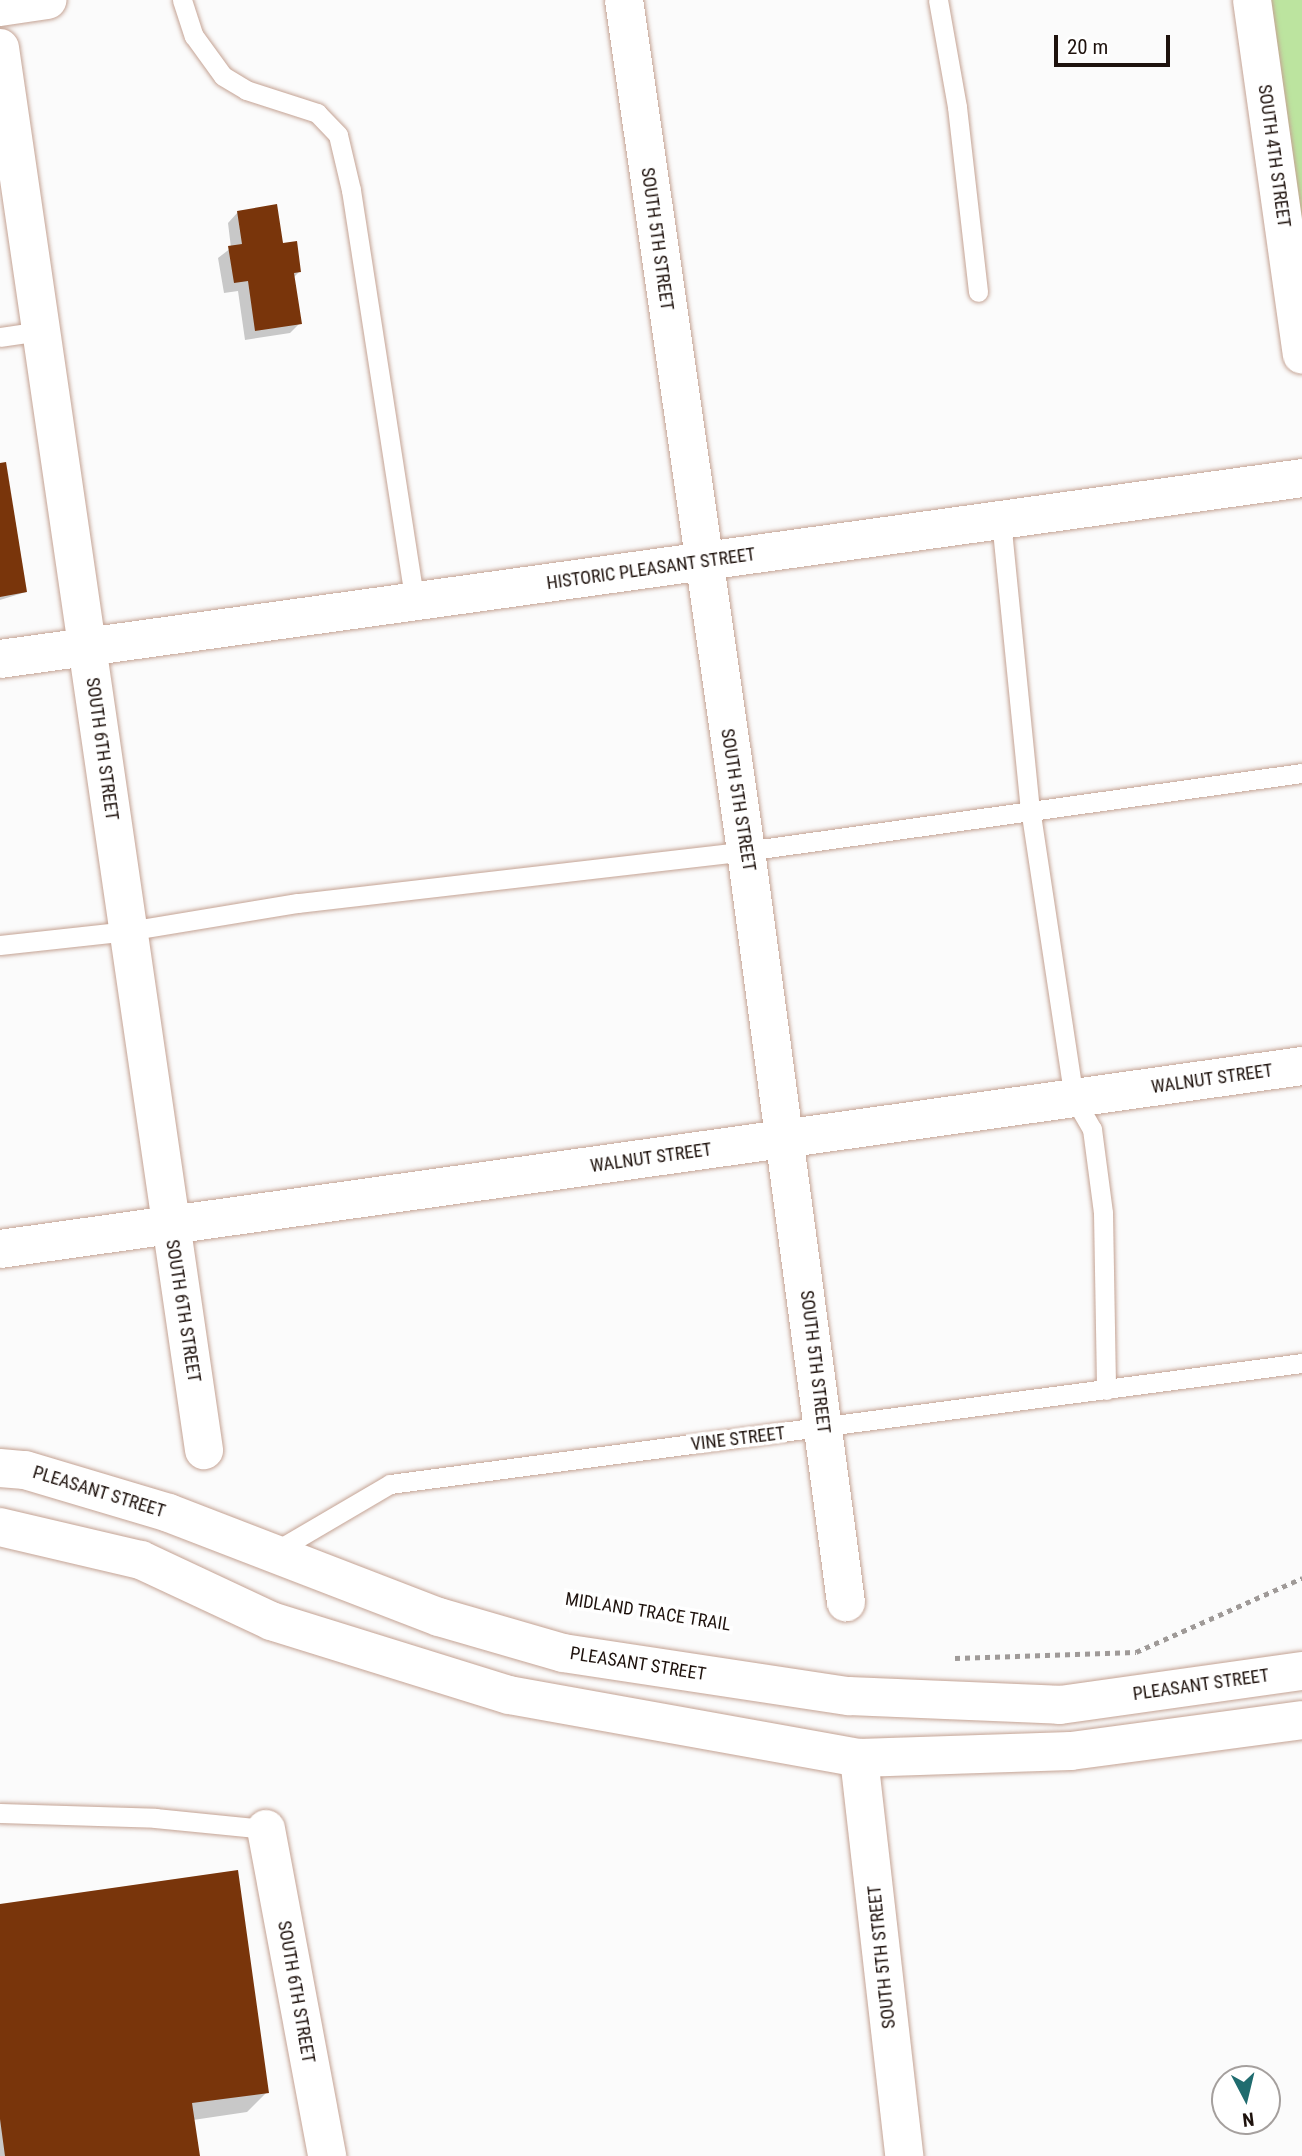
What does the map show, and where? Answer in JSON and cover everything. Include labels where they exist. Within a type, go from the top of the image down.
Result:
[{"type":"street","points":[[0,7],[47,0]]},
{"type":"street","name":"SOUTH 5TH STREET","points":[[624,0],[786,1139],[846,1602]]},
{"type":"street","name":"SOUTH 4TH STREET","points":[[1252,0],[1302,354]]},
{"type":"street","name":"SOUTH 6TH STREET","points":[[0,48],[169,1226],[204,1450]]},
{"type":"street","name":"HISTORIC PLEASANT STREET","points":[[0,659],[1302,478]]},
{"type":"street","name":"WALNUT STREET","points":[[0,1249],[1302,1066]]},
{"type":"street","name":"PLEASANT STREET","points":[[0,1468],[25,1470],[169,1513],[439,1617],[563,1653],[849,1696],[1060,1705],[1302,1671]]},
{"type":"street","points":[[0,1527],[141,1560],[271,1622],[509,1695],[859,1758],[1070,1751],[1302,1720]]},
{"type":"street","name":"SOUTH 5TH STREET","points":[[859,1758],[904,2156]]},
{"type":"street","name":"SOUTH 6TH STREET","points":[[266,1829],[327,2156]]},
{"type":"lane","points":[[182,0],[194,36],[223,76],[246,90],[317,113],[338,135],[351,190],[415,602]]},
{"type":"lane","points":[[938,0],[957,107],[978,292]]},
{"type":"lane","points":[[0,337],[41,331]]},
{"type":"lane","points":[[1001,520],[1030,808],[1074,1098],[1091,1129],[1103,1213],[1106,1390]]},
{"type":"lane","points":[[0,945],[128,931],[298,903],[746,851],[1030,808],[1302,773]]},
{"type":"lane","name":"VINE STREET","points":[[274,1552],[390,1484],[1302,1363]]},
{"type":"lane","points":[[0,1814],[155,1818],[266,1829]]},
{"type":"path","points":[[953,1658],[1136,1652],[1302,1578]]},
{"type":"green space","points":[[1269,0],[1302,0],[1302,233]]},
{"type":"building","points":[[277,204],[283,243],[297,241],[301,272],[294,273],[302,324],[255,331],[248,281],[234,283],[228,246],[242,244],[237,211]]},
{"type":"building","points":[[6,462],[27,592],[0,597],[0,463]]},
{"type":"building","points":[[238,1870],[269,2093],[192,2103],[200,2156],[5,2156],[0,2119],[0,1904]]}]
